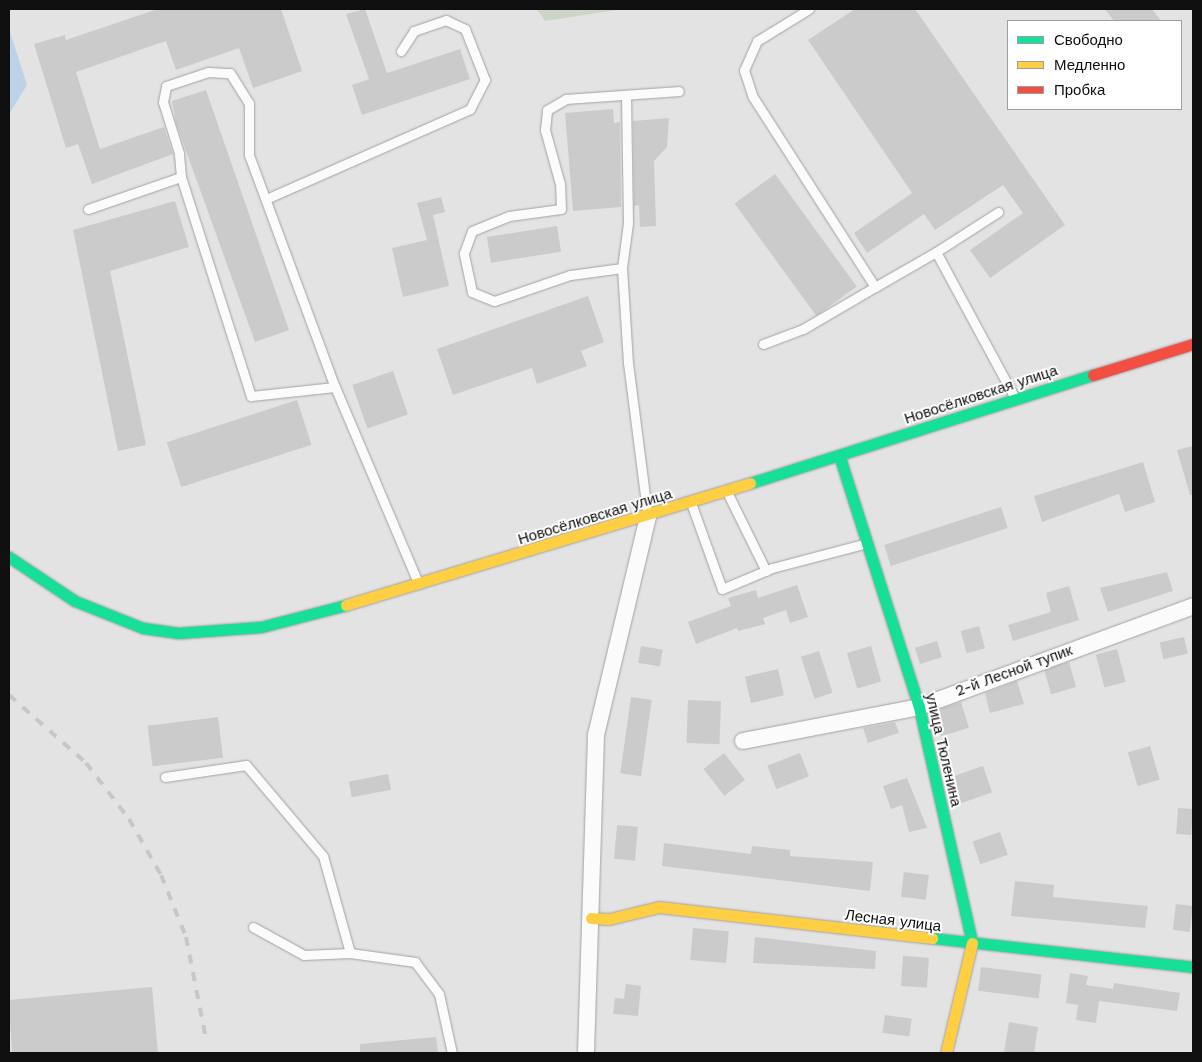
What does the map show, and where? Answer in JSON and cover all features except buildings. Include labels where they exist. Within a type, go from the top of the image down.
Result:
[{"type":"main road","name":"Новосёлковская улица","points":[[9,557],[108,617],[178,633],[261,627],[419,586],[840,458],[1015,398],[1193,344]]},
{"type":"main road","name":"улица Тюленина","points":[[840,458],[919,706],[972,945],[946,1053]]},
{"type":"main road","name":"Лесная улица","points":[[591,918],[609,919],[659,907],[972,945],[1193,968]]},
{"type":"street","points":[[586,1053],[596,735],[648,516]]},
{"type":"street","name":"2-й Лесной тупик","points":[[743,742],[919,706],[1193,606]]},
{"type":"lane","points":[[809,9],[758,42],[744,70],[753,96],[875,287]]},
{"type":"lane","points":[[266,199],[470,109],[485,80],[464,28],[446,20],[414,31],[401,51]]},
{"type":"lane","points":[[335,387],[251,396],[181,177],[179,153],[162,102],[166,86],[208,72],[230,73],[249,104],[249,155],[335,387],[419,586]]},
{"type":"lane","points":[[622,268],[570,275],[494,301],[472,292],[464,253],[472,231],[509,216],[561,209],[560,184],[545,130],[547,110],[566,99],[679,91]]},
{"type":"lane","points":[[626,96],[628,222],[622,268],[628,363],[648,516]]},
{"type":"lane","points":[[88,209],[181,177]]},
{"type":"lane","points":[[763,344],[804,329],[936,252],[998,212]]},
{"type":"lane","points":[[936,252],[1015,398]]},
{"type":"lane","points":[[727,492],[766,571]]},
{"type":"lane","points":[[691,503],[722,589],[766,571],[868,543]]},
{"type":"lane","points":[[165,777],[246,765],[323,856],[350,952]]},
{"type":"lane","points":[[253,927],[304,955],[350,952],[415,962],[439,994],[452,1053]]},
{"type":"green space","points":[[537,9],[623,9],[545,21]]},
{"type":"water","points":[[9,29],[27,85],[9,114]]},
{"type":"railway","points":[[9,695],[86,763],[129,819],[161,875],[186,937],[206,1039]]},
{"type":"traffic: fast","points":[[750,483],[1093,375]]},
{"type":"traffic: fast","points":[[840,458],[919,707],[972,943]]},
{"type":"traffic: fast","points":[[9,557],[75,601],[143,628],[178,633],[261,627],[346,605]]},
{"type":"traffic: fast","points":[[932,938],[1193,967]]},
{"type":"traffic: slow","points":[[346,605],[750,483]]},
{"type":"traffic: slow","points":[[591,918],[609,919],[659,907],[932,938]]},
{"type":"traffic: slow","points":[[946,1053],[972,943]]},
{"type":"traffic: jam","points":[[1093,375],[1193,344]]}]
